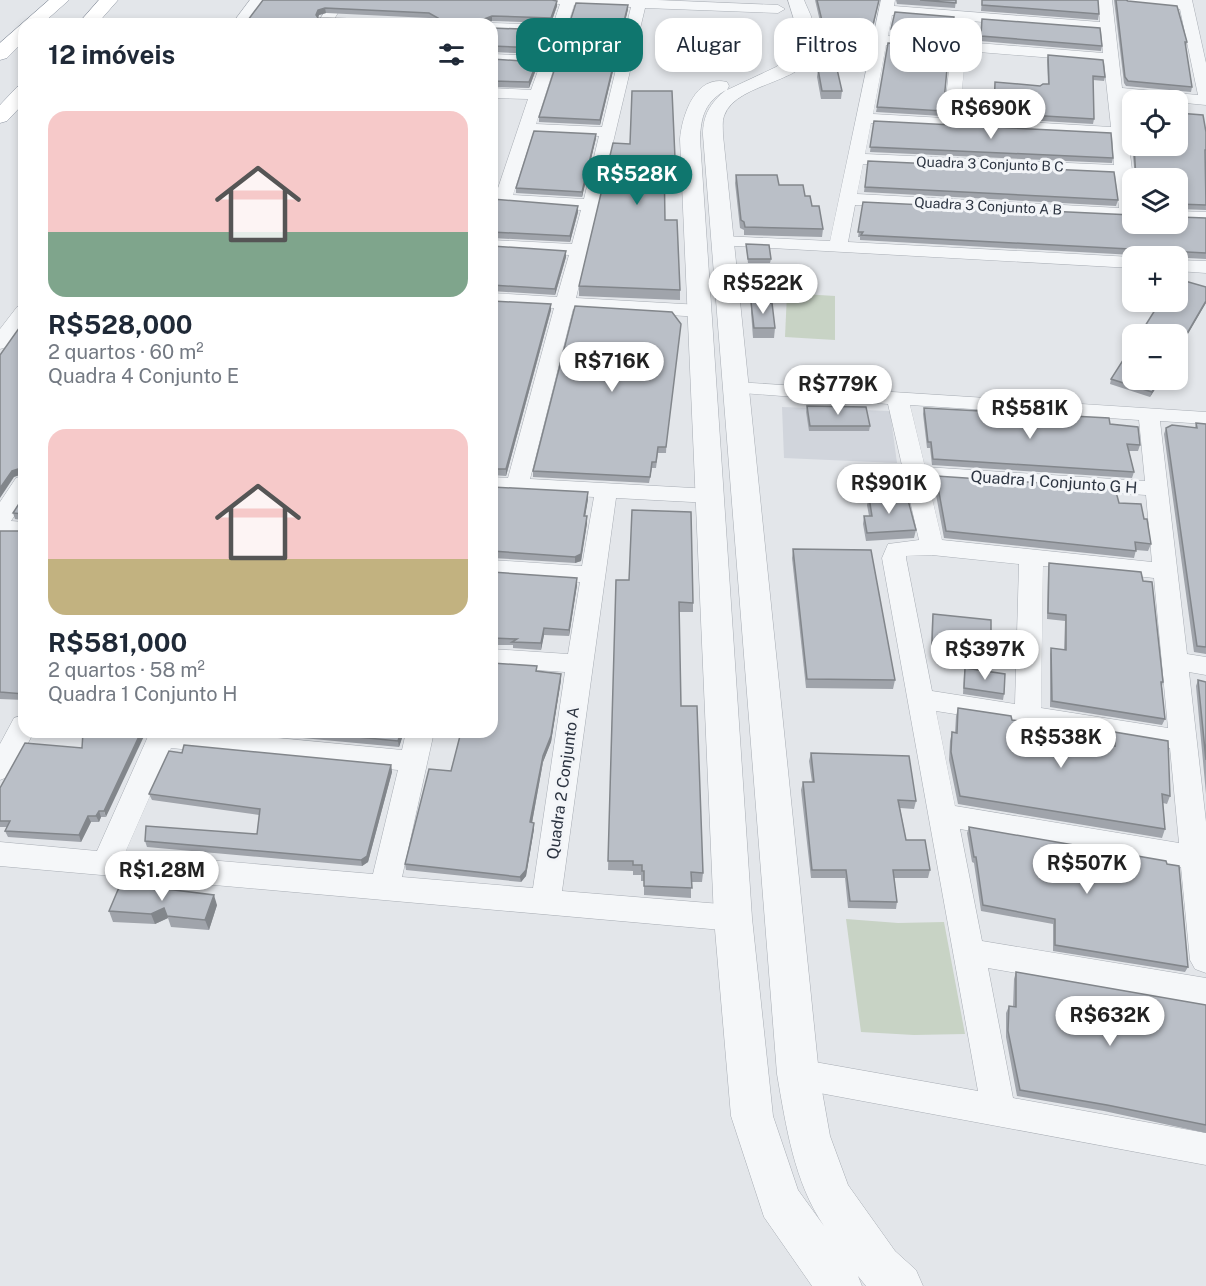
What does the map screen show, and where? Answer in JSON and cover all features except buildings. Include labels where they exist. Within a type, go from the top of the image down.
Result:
[{"type":"highway","points":[[38,18],[60,0]]},
{"type":"highway","points":[[94,18],[112,1]]},
{"type":"highway","points":[[0,54],[18,36]]},
{"type":"highway","points":[[0,117],[18,98]]},
{"type":"street","points":[[244,18],[257,0]]},
{"type":"street","points":[[328,18],[339,0]]},
{"type":"street","points":[[554,0],[639,3],[783,3],[786,41],[781,52],[772,60],[707,92],[696,105],[691,118],[706,197],[723,241],[798,1071],[809,1136],[830,1197],[879,1267],[900,1286]]},
{"type":"street","points":[[1105,0],[1123,168]]},
{"type":"street","points":[[1115,92],[1206,99],[1186,2],[1126,0]]},
{"type":"street","points":[[563,18],[568,1]]},
{"type":"street","points":[[517,486],[591,204],[639,3]]},
{"type":"street","points":[[838,247],[887,5],[1107,27]]},
{"type":"street","points":[[498,27],[516,28]]},
{"type":"street","points":[[880,40],[890,41]]},
{"type":"street","points":[[982,48],[1111,58]]},
{"type":"street","points":[[498,58],[516,59]]},
{"type":"street","points":[[498,198],[526,128],[544,72]]},
{"type":"street","points":[[951,123],[956,72]]},
{"type":"street","points":[[498,93],[537,95]]},
{"type":"street","points":[[864,118],[1119,132]]},
{"type":"street","points":[[526,128],[608,132]]},
{"type":"street","name":"Quadra 3 Conjunto B C","points":[[856,159],[1122,170]]},
{"type":"street","points":[[706,197],[700,311],[733,918],[752,1116],[780,1202],[829,1271],[857,1236]]},
{"type":"street","name":"Quadra 3 Conjunto A B","points":[[848,199],[1122,214]]},
{"type":"street","points":[[498,200],[591,204]]},
{"type":"street","points":[[1188,217],[1206,218]]},
{"type":"street","points":[[723,241],[1122,262]]},
{"type":"street","points":[[498,246],[579,250]]},
{"type":"street","points":[[1188,266],[1206,267]]},
{"type":"street","points":[[498,299],[700,311]]},
{"type":"street","points":[[0,343],[18,319]]},
{"type":"street","points":[[738,401],[759,401],[791,393],[1206,418]]},
{"type":"street","points":[[898,400],[932,547]]},
{"type":"street","points":[[1149,415],[1206,960]]},
{"type":"street","name":"Quadra 1 Conjunto G H","points":[[914,473],[1157,489]]},
{"type":"street","points":[[498,484],[606,490],[711,506],[748,517]]},
{"type":"street","name":"Quadra 2 Conjunto A","points":[[546,901],[606,490]]},
{"type":"street","points":[[0,520],[18,492]]},
{"type":"street","points":[[0,528],[18,529]]},
{"type":"street","points":[[999,1111],[894,558],[896,549],[932,547],[1166,571]]},
{"type":"street","points":[[1028,716],[1031,557]]},
{"type":"street","points":[[498,568],[593,575]]},
{"type":"street","points":[[498,658],[579,664]]},
{"type":"street","points":[[1175,661],[1206,666]]},
{"type":"street","points":[[721,689],[735,699],[751,698],[764,691]]},
{"type":"street","points":[[921,699],[1183,740]]},
{"type":"street","points":[[0,769],[16,726]]},
{"type":"street","points":[[723,734],[734,727],[754,727],[768,737]]},
{"type":"street","points":[[106,864],[162,738]]},
{"type":"street","points":[[192,738],[413,761]]},
{"type":"street","points":[[385,888],[419,738]]},
{"type":"street","points":[[943,815],[1196,858]]},
{"type":"street","points":[[0,854],[733,918]]},
{"type":"street","points":[[969,952],[1206,992]]},
{"type":"street","points":[[743,1020],[754,1033],[770,1039],[783,1036],[794,1023]]},
{"type":"street","points":[[748,1069],[759,1060],[774,1056],[788,1061],[798,1071],[1206,1149]]},
{"type":"shaded area","points":[[782,407],[890,411],[897,463],[784,458]]},
{"type":"green space","points":[[787,293],[835,296],[835,340],[785,337]]},
{"type":"green space","points":[[846,919],[898,923],[944,922],[965,1034],[914,1035],[861,1032]]}]
